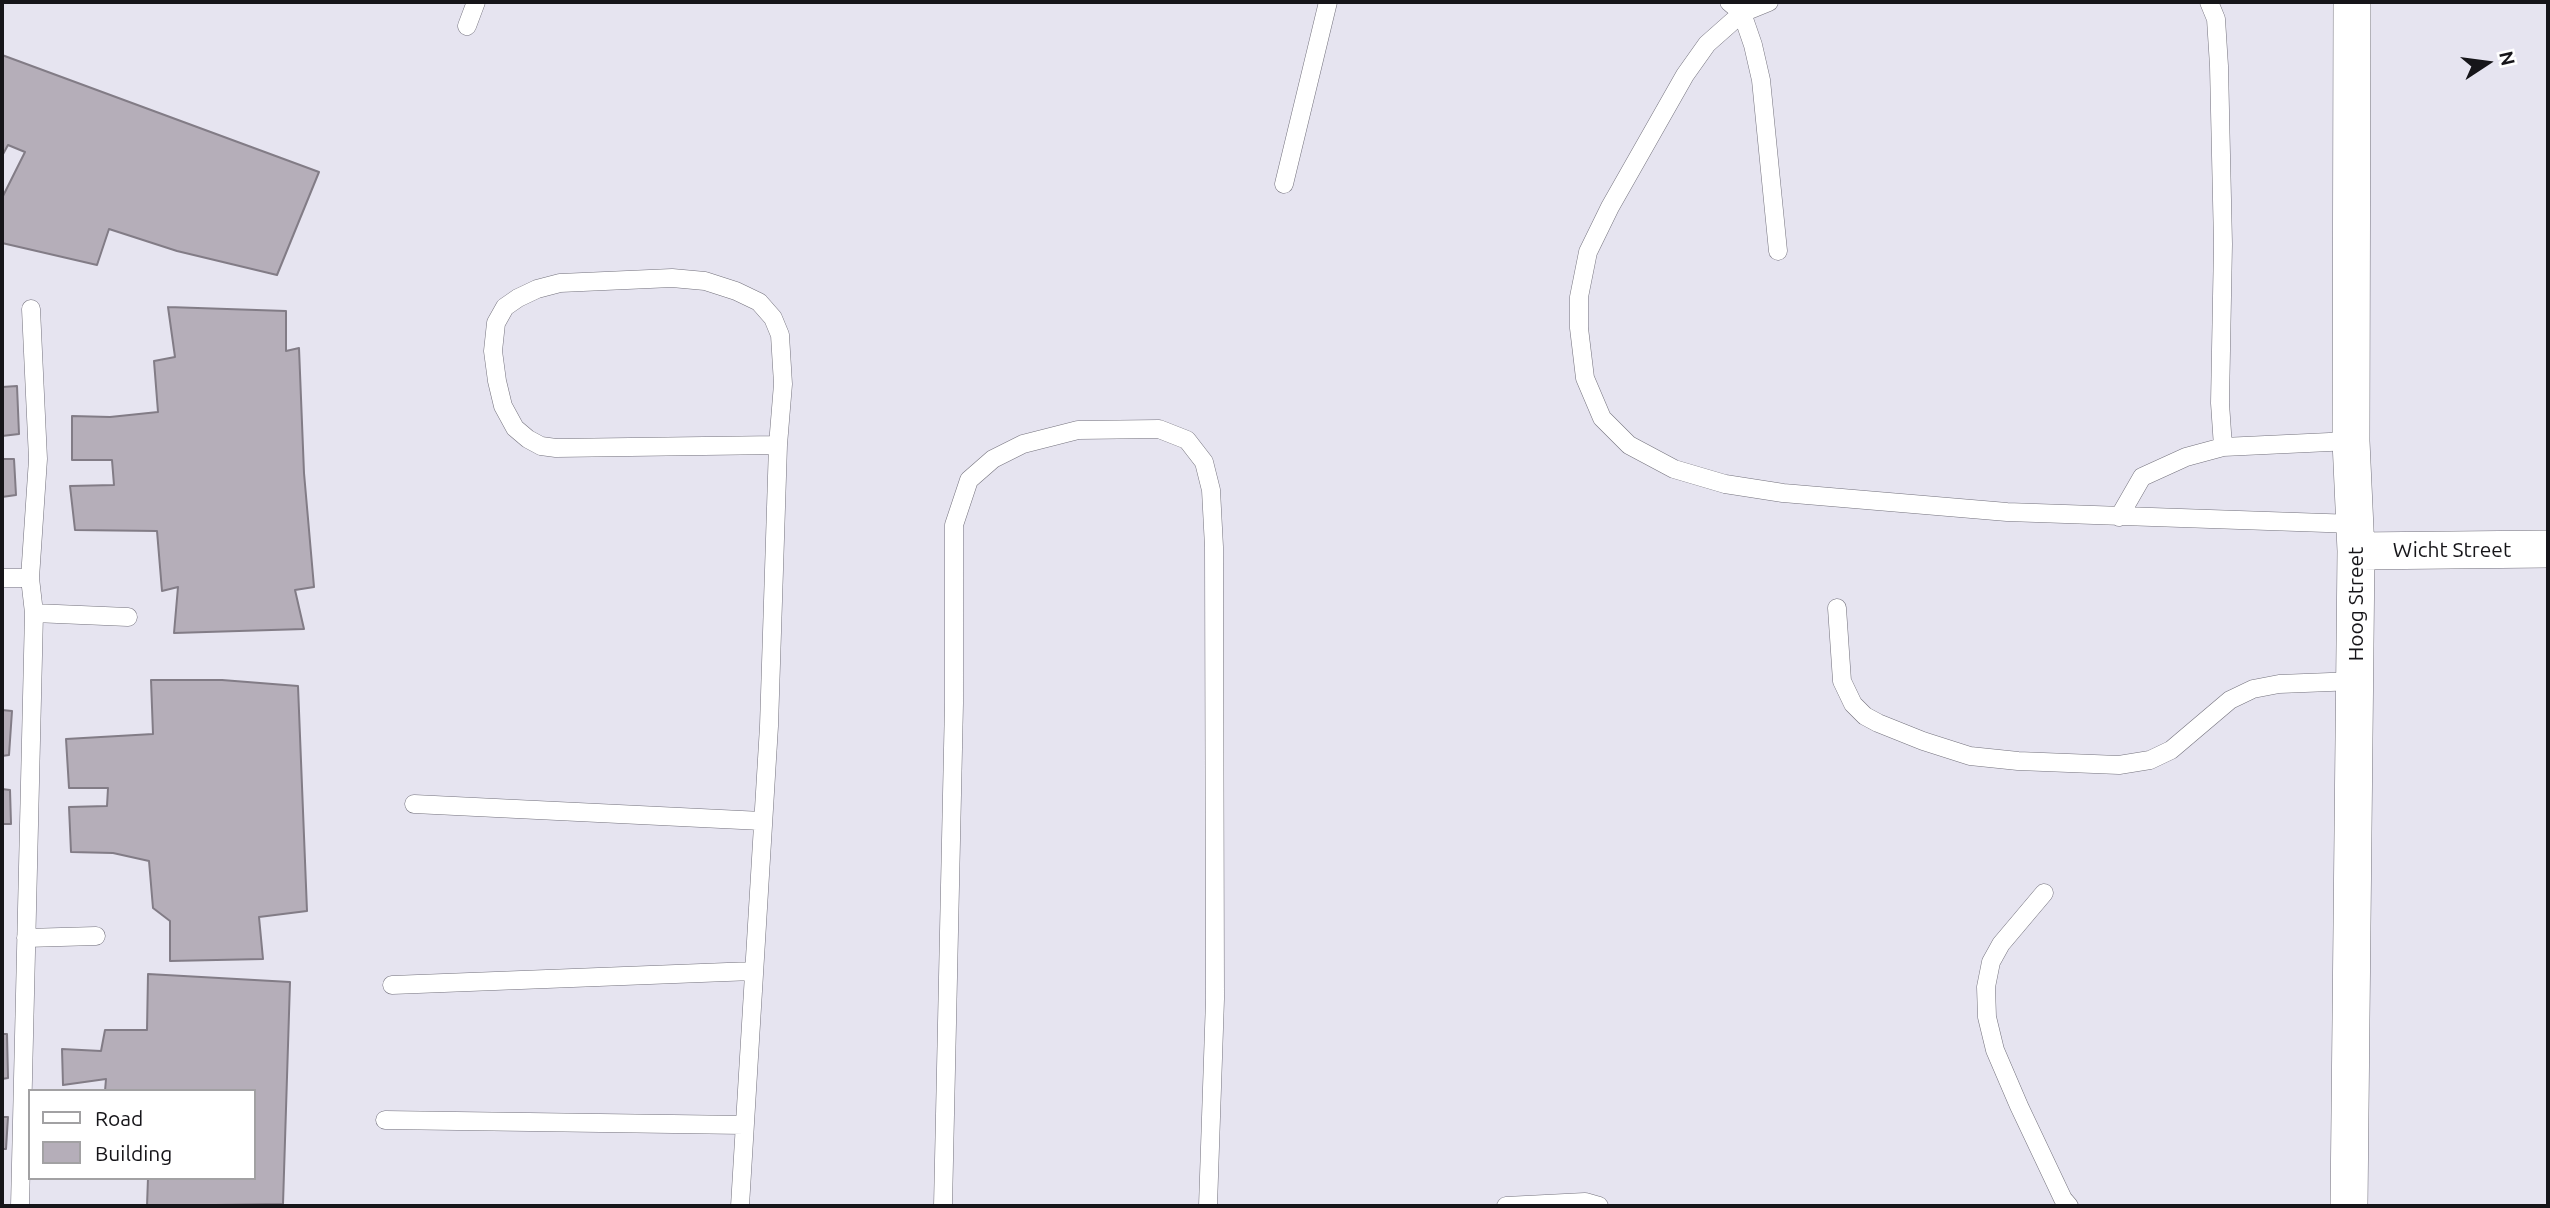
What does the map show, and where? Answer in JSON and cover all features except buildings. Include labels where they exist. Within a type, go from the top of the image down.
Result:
[{"type":"street","name":"Hoog Street","points":[[2349,1206],[2356,681],[2356,537],[2351,441],[2351,2]]},
{"type":"street","name":"Wicht Street","points":[[2356,537],[2548,549]]},
{"type":"lane","points":[[467,26],[475,2]]},
{"type":"lane","points":[[1284,184],[1328,2]]},
{"type":"lane","points":[[1769,2],[1735,7],[1707,44],[1685,75],[1610,207],[1588,252],[1579,297],[1579,328],[1585,378],[1602,418],[1629,445],[1674,469],[1725,484],[1783,493],[2356,537]]},
{"type":"lane","points":[[2209,2],[2216,19],[2219,66],[2223,244],[2220,403],[2223,447]]},
{"type":"lane","points":[[1735,7],[1761,80],[1778,251]]},
{"type":"lane","points":[[740,1206],[769,726],[778,444],[783,384],[780,335],[773,318],[759,302],[705,281],[672,278],[559,283],[518,298],[505,307],[496,323],[493,351],[503,406],[515,428],[541,446],[556,448],[778,444]]},
{"type":"lane","points":[[20,1206],[34,613],[30,578],[38,459],[31,309]]},
{"type":"lane","points":[[943,1206],[954,703],[954,524],[970,480],[993,458],[1023,444],[1078,430],[1159,429],[1187,440],[1204,462],[1211,490],[1214,547],[1215,999],[1208,1206]]},
{"type":"lane","points":[[2119,517],[2133,489],[2143,477],[2186,457],[2223,447],[2351,441]]},
{"type":"lane","points":[[2,578],[30,578]]},
{"type":"lane","points":[[1837,608],[1842,681],[1853,705],[1878,723],[1970,756],[2119,765],[2150,760],[2171,750],[2231,699],[2253,689],[2279,684],[2356,681]]},
{"type":"lane","points":[[34,613],[128,617]]},
{"type":"lane","points":[[414,804],[762,821]]},
{"type":"lane","points":[[2044,893],[2001,944],[1991,962],[1986,987],[1987,1017],[1995,1050],[2019,1106],[2063,1199],[2069,1206]]},
{"type":"lane","points":[[26,938],[96,936]]},
{"type":"lane","points":[[392,985],[753,971]]},
{"type":"lane","points":[[386,1120],[744,1125]]},
{"type":"lane","points":[[1506,1206],[1586,1202],[1599,1206]]}]
